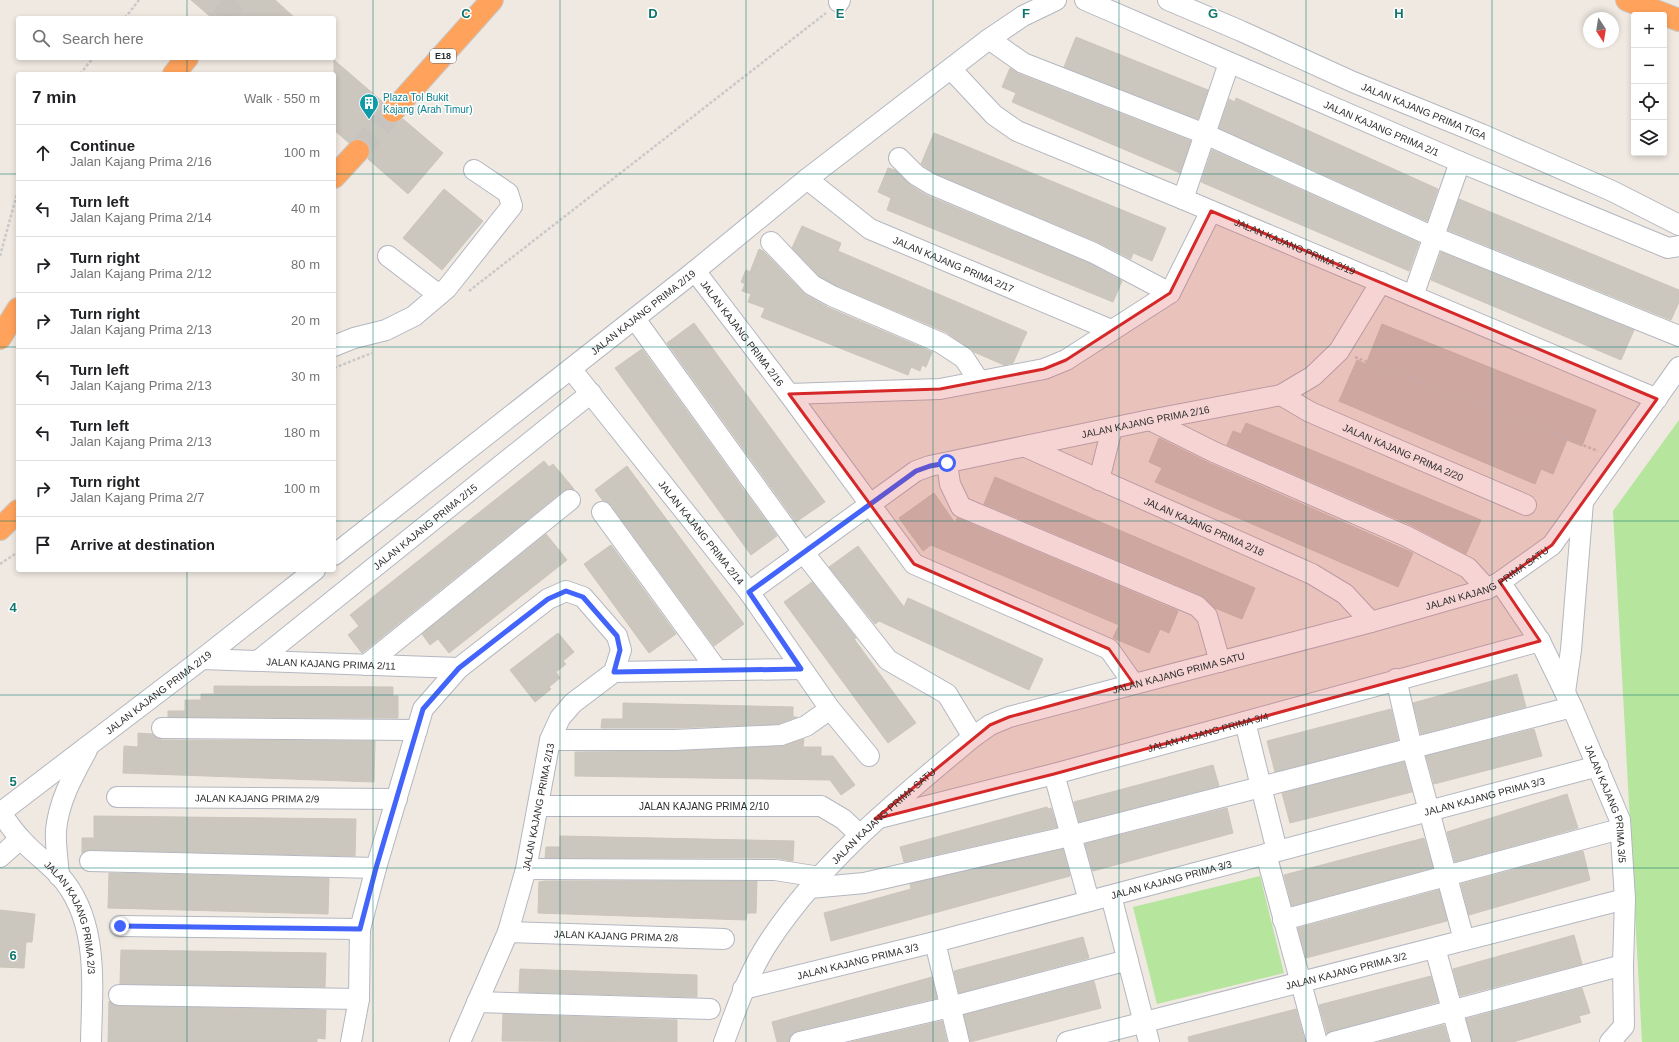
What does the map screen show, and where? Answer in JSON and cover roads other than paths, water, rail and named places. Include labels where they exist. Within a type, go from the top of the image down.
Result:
[{"type":"highway","name":"E18","points":[[393,111],[492,0]]},
{"type":"highway","points":[[1627,0],[1679,20]]},
{"type":"highway","points":[[176,72],[186,60]]},
{"type":"highway","points":[[336,175],[358,151]]},
{"type":"highway","points":[[0,338],[16,312]]},
{"type":"highway","points":[[0,529],[16,513]]},
{"type":"street","name":"JALAN KAJANG PRIMA 2/19","points":[[336,553],[635,319],[807,179],[989,39],[1023,16],[1056,0]]},
{"type":"street","name":"JALAN KAJANG PRIMA 2/1","points":[[1085,0],[1460,162],[1668,248],[1679,246]]},
{"type":"street","name":"JALAN KAJANG PRIMA TIGA","points":[[1168,0],[1241,31],[1353,82],[1481,134],[1612,190],[1679,225]]},
{"type":"street","points":[[989,39],[1023,62],[1205,134],[1434,237],[1679,336]]},
{"type":"street","points":[[1183,199],[1229,62]]},
{"type":"street","name":"JALAN KAJANG PRIMA 2/19","points":[[951,69],[994,115],[1017,131],[1183,199],[1657,399]]},
{"type":"street","points":[[899,158],[916,175],[931,184],[1094,253],[1170,292],[1211,211]]},
{"type":"street","points":[[1413,296],[1460,162]]},
{"type":"street","points":[[336,345],[354,338],[386,330],[414,316],[447,288],[512,206],[508,193],[474,170]]},
{"type":"street","name":"JALAN KAJANG PRIMA 2/17","points":[[807,179],[870,229],[1111,330]]},
{"type":"street","points":[[771,242],[812,285],[832,296],[941,343],[964,358],[979,381]]},
{"type":"street","points":[[388,256],[439,295]]},
{"type":"street","name":"JALAN KAJANG PRIMA 2/16","points":[[695,271],[789,394],[914,564],[1109,649],[1134,683]]},
{"type":"street","name":"JALAN KAJANG PRIMA 2/16","points":[[749,592],[916,471],[930,466],[1150,420],[1281,396],[1313,376],[1340,351],[1381,282]]},
{"type":"street","name":"JALAN KAJANG PRIMA 2/16","points":[[789,394],[940,389],[1044,369],[1066,360],[1170,292]]},
{"type":"street","points":[[635,319],[803,552],[888,660],[948,694],[973,737]]},
{"type":"street","points":[[336,337],[354,338]]},
{"type":"street","name":"JALAN KAJANG PRIMA SATU","points":[[724,1042],[743,989],[770,941],[815,882],[875,819],[973,737],[990,725],[1010,717],[1134,683],[1371,622],[1494,585],[1552,545],[1679,367]]},
{"type":"street","name":"JALAN KAJANG PRIMA 2/14","points":[[571,369],[749,592],[830,709],[870,756]]},
{"type":"street","name":"JALAN KAJANG PRIMA 2/15","points":[[259,660],[590,393]]},
{"type":"street","name":"JALAN KAJANG PRIMA 2/20","points":[[1281,396],[1310,412],[1526,505]]},
{"type":"street","name":"JALAN KAJANG PRIMA 3/5","points":[[1150,420],[1214,452],[1406,536],[1468,568],[1494,585],[1540,641],[1598,766],[1620,820],[1625,899],[1623,964],[1624,1026],[1610,1042]]},
{"type":"street","points":[[1099,480],[1112,428]]},
{"type":"street","name":"JALAN KAJANG PRIMA 2/18","points":[[1026,447],[1312,574],[1345,594],[1371,622]]},
{"type":"street","points":[[947,463],[950,484],[960,507],[1197,606],[1207,616],[1220,662]]},
{"type":"street","points":[[366,665],[570,500]]},
{"type":"street","points":[[526,869],[775,870],[815,882],[864,883],[1070,836],[1412,748],[1568,699],[1570,650],[1583,502]]},
{"type":"street","points":[[602,512],[717,670]]},
{"type":"street","name":"JALAN KAJANG PRIMA 2/19","points":[[0,812],[202,659],[312,572]]},
{"type":"street","points":[[351,1042],[358,999],[360,929],[376,868],[423,709],[459,668],[548,599],[566,591],[583,597],[617,636],[620,650],[614,672],[801,669]]},
{"type":"street","name":"JALAN KAJANG PRIMA 3/4","points":[[875,819],[1054,774],[1396,679],[1540,641]]},
{"type":"street","name":"JALAN KAJANG PRIMA 2/11","points":[[202,659],[459,668]]},
{"type":"street","name":"JALAN KAJANG PRIMA 2/13","points":[[460,1042],[508,932],[526,869],[539,806],[550,740],[560,718],[573,703],[614,672]]},
{"type":"street","points":[[1396,679],[1428,811],[1464,940]]},
{"type":"street","points":[[550,740],[675,740],[781,735],[806,726],[830,709]]},
{"type":"street","points":[[1244,722],[1261,786],[1283,920],[1317,1042]]},
{"type":"street","points":[[162,728],[417,730]]},
{"type":"street","points":[[59,876],[56,831],[60,807],[67,786],[91,743]]},
{"type":"street","name":"JALAN KAJANG PRIMA 3/3","points":[[743,989],[934,942],[1111,896],[1598,766]]},
{"type":"street","points":[[1054,774],[1089,901]]},
{"type":"street","name":"JALAN KAJANG PRIMA 2/9","points":[[117,797],[397,799]]},
{"type":"street","name":"JALAN KAJANG PRIMA 2/10","points":[[539,806],[821,806],[843,819],[860,834]]},
{"type":"street","name":"JALAN KAJANG PRIMA 2/3","points":[[0,812],[20,839],[59,876],[75,899],[86,924],[90,944],[92,993],[91,1042]]},
{"type":"street","points":[[1283,920],[1620,829]]},
{"type":"street","points":[[0,857],[20,839]]},
{"type":"street","points":[[90,861],[376,868]]},
{"type":"street","points":[[1111,896],[1149,1042]]},
{"type":"street","name":"JALAN KAJANG PRIMA 3/2","points":[[1067,1042],[1625,899]]},
{"type":"street","points":[[120,926],[360,929]]},
{"type":"street","name":"JALAN KAJANG PRIMA 2/8","points":[[508,932],[724,939]]},
{"type":"street","points":[[934,942],[959,1042]]},
{"type":"street","points":[[1435,948],[1461,1042]]},
{"type":"street","points":[[800,1042],[950,1007],[1128,960]]},
{"type":"street","points":[[1334,1042],[1623,964]]},
{"type":"street","points":[[119,995],[358,999]]},
{"type":"street","points":[[477,1002],[710,1009]]},
{"type":"tunnel","points":[[223,16],[237,0]]},
{"type":"tunnel","points":[[358,151],[393,111]]},
{"type":"place","name":"Plaza Tol Bukit Kajang (Arah Timur)","points":[[369,120]]}]
